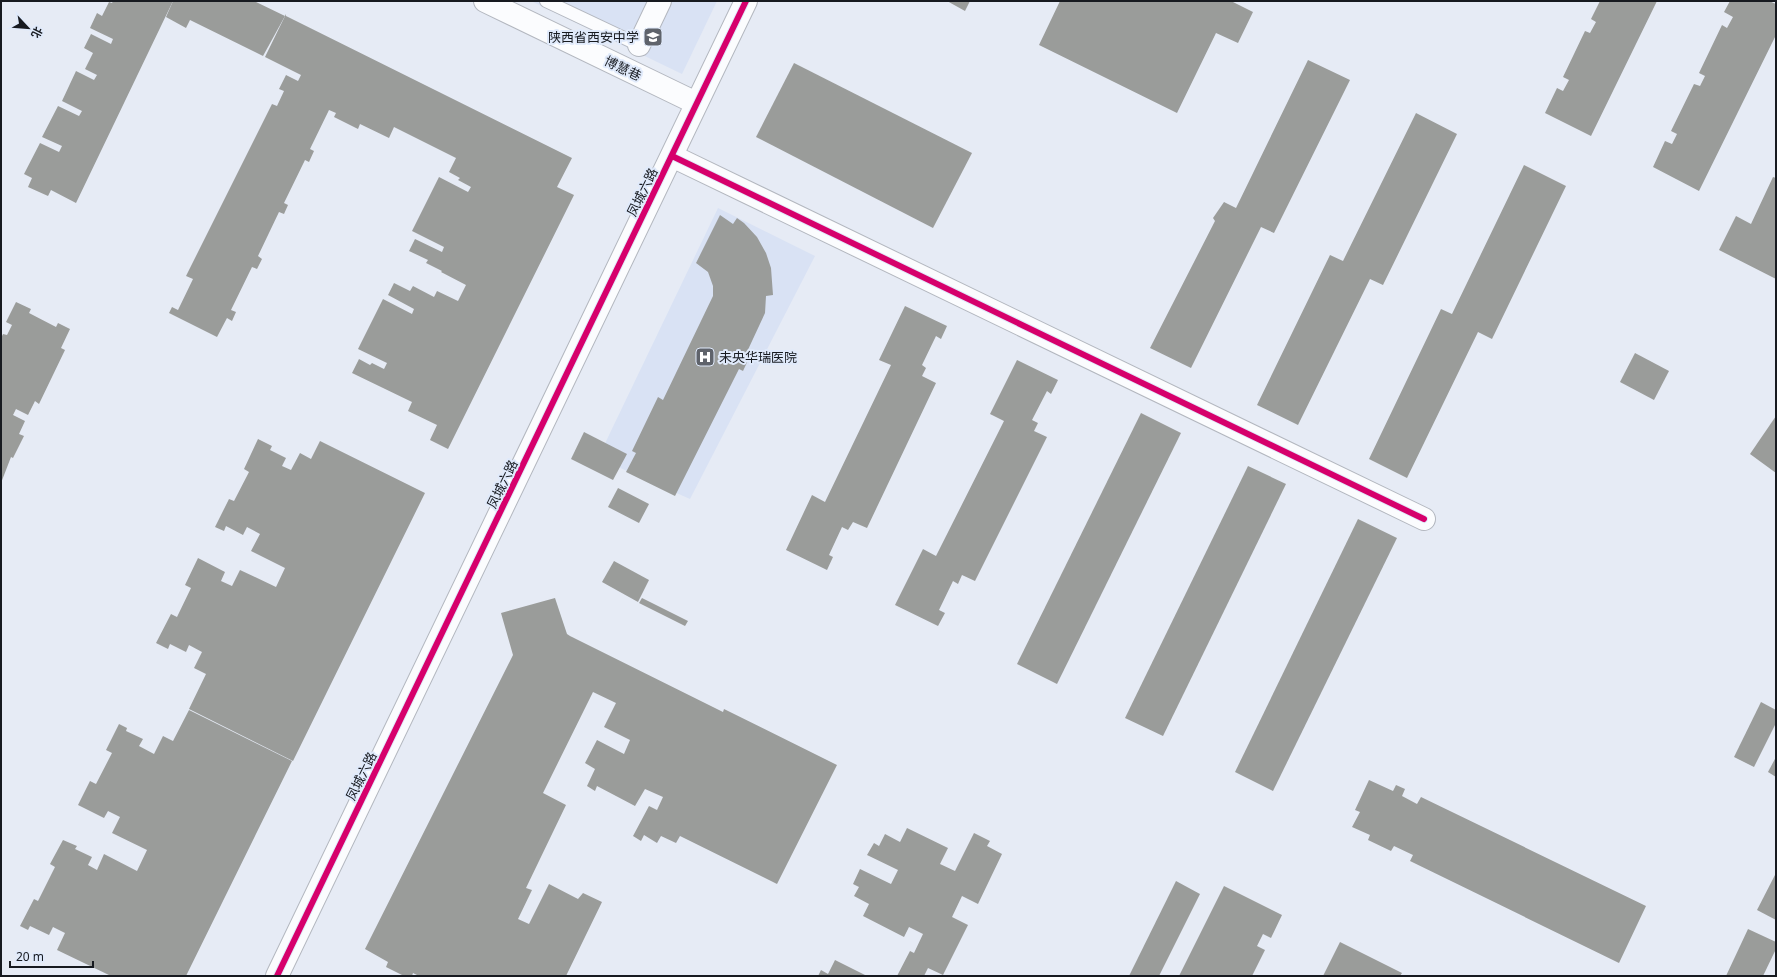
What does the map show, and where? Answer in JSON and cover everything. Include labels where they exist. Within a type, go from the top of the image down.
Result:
[{"type":"street","name":"博慧巷","points":[[485,1],[696,103]]},
{"type":"street","points":[[639,45],[660,1]]},
{"type":"street","name":"凤城六路","points":[[277,976],[746,1]]},
{"type":"street","points":[[672,156],[1424,519]]},
{"type":"lane","points":[[546,1],[639,45]]},
{"type":"shaded area","name":"陕西省西安中学","points":[[531,1],[717,1],[682,74]]},
{"type":"shaded area","name":"未央华瑞医院","points":[[718,208],[815,256],[690,499],[598,458]]},
{"type":"building","points":[[113,1],[173,1],[76,203],[51,190],[48,196],[28,187],[32,178],[24,174],[40,143],[59,152],[62,146],[42,137],[58,106],[79,116],[82,111],[62,101],[76,71],[94,80],[97,75],[85,69],[93,53],[84,48],[91,34],[111,44],[113,39],[90,28],[97,13],[102,16],[109,2],[112,3]]},
{"type":"building","points":[[173,1],[254,1],[285,16],[263,56],[190,20],[186,28],[166,17]]},
{"type":"building","points":[[947,1],[970,1],[965,11]]},
{"type":"building","points":[[1060,1],[1231,1],[1253,12],[1238,43],[1216,33],[1177,113],[1039,45]]},
{"type":"building","points":[[1600,1],[1657,1],[1591,136],[1545,113],[1557,88],[1563,91],[1569,80],[1563,77],[1585,31],[1590,33],[1596,22],[1591,19]]},
{"type":"building","points":[[1730,1],[1769,1],[1776,4],[1776,35],[1699,191],[1653,167],[1665,141],[1672,144],[1677,134],[1671,131],[1694,84],[1700,86],[1705,76],[1699,73],[1722,25],[1727,28],[1733,17],[1724,12]]},
{"type":"building","points":[[286,14],[286,16],[572,158],[557,187],[574,195],[448,449],[430,440],[437,425],[408,411],[412,402],[352,373],[359,359],[370,365],[372,363],[384,369],[387,363],[358,349],[383,299],[412,314],[414,309],[388,295],[394,283],[410,291],[413,286],[434,297],[437,291],[458,301],[466,285],[426,263],[428,260],[409,251],[415,239],[442,252],[444,247],[412,231],[439,177],[468,192],[471,187],[458,180],[460,178],[449,172],[456,158],[394,127],[389,138],[360,124],[358,129],[334,117],[336,113],[329,110],[310,149],[314,151],[309,162],[305,160],[284,203],[288,205],[284,214],[279,212],[258,256],[262,259],[257,269],[252,267],[231,310],[236,312],[232,321],[227,318],[217,337],[169,313],[172,307],[178,310],[193,279],[186,276],[272,104],[277,106],[284,91],[279,89],[286,75],[298,81],[301,75],[265,57]]},
{"type":"building","points":[[1308,60],[1350,80],[1274,233],[1261,227],[1191,368],[1150,348],[1215,221],[1213,218],[1224,202],[1236,208]]},
{"type":"building","points":[[794,63],[972,153],[933,228],[756,137]]},
{"type":"building","points":[[1416,113],[1457,134],[1383,285],[1370,279],[1298,425],[1257,405],[1330,255],[1343,261]]},
{"type":"building","points":[[1524,165],[1566,186],[1492,339],[1478,332],[1407,478],[1369,459],[1441,309],[1452,314]]},
{"type":"building","points":[[1773,177],[1776,178],[1776,279],[1719,250],[1736,216],[1751,224]]},
{"type":"building","points":[[720,215],[733,224],[737,218],[757,237],[766,253],[771,268],[773,295],[766,296],[765,313],[746,354],[750,356],[743,371],[739,369],[675,496],[626,472],[636,453],[632,451],[658,397],[663,400],[713,296],[713,286],[708,272],[696,263]]},
{"type":"building","points":[[16,302],[31,309],[29,313],[56,327],[58,323],[70,329],[61,348],[65,350],[39,404],[35,401],[28,415],[16,409],[13,415],[25,421],[19,434],[24,436],[13,458],[11,457],[1,483],[1,338],[3,334],[7,335],[12,325],[6,322]]},
{"type":"building","points":[[905,306],[947,326],[941,339],[936,336],[922,365],[926,368],[922,376],[936,383],[867,528],[853,522],[848,530],[842,527],[829,555],[833,557],[827,570],[786,550],[812,495],[825,502],[891,365],[879,360]]},
{"type":"building","points":[[1635,353],[1669,371],[1654,400],[1620,382]]},
{"type":"building","points":[[1017,360],[1058,380],[1051,394],[1047,391],[1032,420],[1038,423],[1034,431],[1047,437],[975,581],[962,575],[958,584],[953,581],[939,610],[945,613],[938,626],[895,605],[923,549],[936,556],[1004,421],[990,414]]},
{"type":"building","points":[[1141,413],[1181,433],[1057,684],[1017,664]]},
{"type":"building","points":[[1776,416],[1776,473],[1750,454]]},
{"type":"building","points":[[584,432],[627,454],[613,480],[571,459]]},
{"type":"building","points":[[258,439],[272,446],[270,450],[286,458],[282,466],[291,470],[300,453],[311,459],[320,441],[425,493],[293,761],[189,709],[206,674],[194,668],[202,652],[189,645],[186,652],[170,644],[168,649],[156,643],[171,614],[177,617],[191,588],[185,585],[198,558],[225,572],[221,581],[232,586],[240,570],[276,587],[285,568],[251,551],[260,534],[247,527],[243,535],[226,526],[224,531],[215,527],[229,499],[234,501],[249,472],[244,469]]},
{"type":"building","points":[[1248,466],[1286,484],[1163,736],[1125,718]]},
{"type":"building","points":[[618,488],[649,504],[639,523],[608,507]]},
{"type":"building","points":[[1358,519],[1397,538],[1273,791],[1235,772]]},
{"type":"building","points":[[614,561],[649,580],[638,602],[602,582]]},
{"type":"building","points":[[555,598],[567,634],[570,636],[723,712],[724,709],[837,765],[777,884],[680,836],[676,843],[661,836],[657,843],[644,835],[641,841],[633,836],[649,806],[657,810],[663,797],[645,789],[635,806],[597,786],[595,791],[587,786],[595,769],[585,763],[597,740],[624,754],[630,740],[604,727],[616,703],[593,692],[543,793],[566,805],[526,888],[532,890],[518,919],[529,924],[549,884],[578,899],[583,893],[602,902],[566,976],[419,976],[413,973],[412,976],[404,976],[386,967],[388,962],[365,949],[513,655],[501,613]]},
{"type":"building","points":[[642,598],[688,621],[685,626],[639,603]]},
{"type":"building","points":[[1761,702],[1776,710],[1776,723],[1754,767],[1734,757]]},
{"type":"building","points":[[189,710],[292,761],[186,976],[111,976],[57,950],[65,933],[53,927],[49,935],[30,926],[28,930],[20,926],[34,899],[38,901],[55,867],[50,864],[63,840],[77,846],[75,849],[92,857],[88,865],[97,870],[104,854],[137,871],[147,850],[112,833],[120,817],[108,811],[104,818],[78,805],[90,781],[96,784],[112,753],[106,750],[119,724],[127,728],[126,731],[143,739],[139,746],[154,754],[163,736],[173,741]]},
{"type":"building","points":[[1776,757],[1776,777],[1768,772]]},
{"type":"building","points":[[1369,780],[1393,791],[1396,785],[1405,789],[1402,796],[1417,804],[1421,797],[1646,906],[1619,963],[1410,861],[1413,855],[1394,846],[1391,851],[1368,840],[1370,835],[1352,827],[1360,812],[1355,810]]},
{"type":"building","points":[[907,828],[948,848],[940,864],[955,871],[974,833],[990,841],[987,846],[1002,854],[978,904],[962,896],[952,917],[968,925],[943,975],[928,968],[924,976],[897,976],[910,951],[914,953],[923,934],[909,927],[904,937],[863,916],[869,904],[854,896],[859,887],[853,884],[860,869],[891,884],[898,870],[867,855],[874,843],[879,846],[885,834],[900,842]]},
{"type":"building","points":[[1776,873],[1776,920],[1757,910]]},
{"type":"building","points":[[1176,881],[1200,894],[1159,976],[1129,976]]},
{"type":"building","points":[[1224,886],[1282,915],[1271,938],[1263,934],[1257,946],[1265,950],[1252,976],[1179,976]]},
{"type":"building","points":[[1748,929],[1776,942],[1776,949],[1763,976],[1726,976]]},
{"type":"building","points":[[1340,942],[1402,973],[1400,976],[1323,976]]},
{"type":"building","points":[[835,960],[867,976],[818,976],[821,970],[828,974]]},
{"type":"cycle path","points":[[277,976],[746,1]]},
{"type":"cycle path","points":[[672,156],[1424,519]]},
{"type":"place","name":"陕西省西安中学","points":[[653,37]]},
{"type":"place","name":"未央华瑞医院","points":[[705,357]]}]
